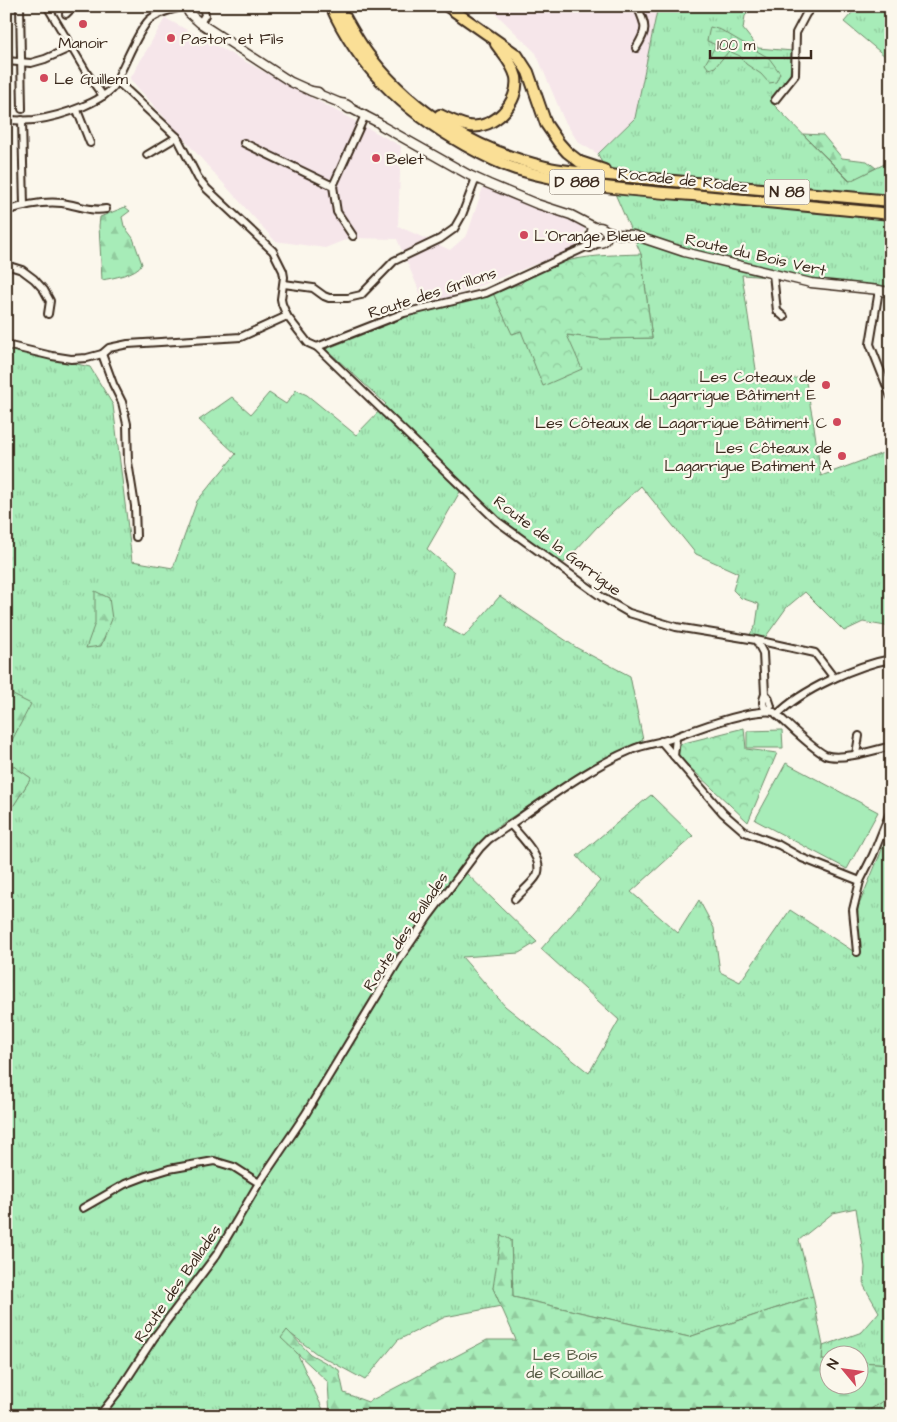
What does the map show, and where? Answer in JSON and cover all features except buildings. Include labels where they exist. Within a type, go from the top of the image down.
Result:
[{"type":"highway","name":"Rocade de Rodez","points":[[331,6],[347,36],[368,66],[389,90],[433,127],[480,154],[514,168],[573,182],[642,191],[891,214]]},
{"type":"highway","name":"Rocade de Rodez","points":[[339,6],[370,57],[382,72],[420,108],[462,136],[499,152],[548,168],[587,173],[891,201]]},
{"type":"highway","points":[[339,6],[379,62],[409,94],[441,116],[469,126],[484,125],[497,117],[514,99],[516,77],[512,66],[492,39]]},
{"type":"highway","points":[[447,6],[517,55],[528,72],[546,124],[567,152],[580,162],[608,171],[684,182]]},
{"type":"street","points":[[20,6],[22,109]]},
{"type":"street","points":[[47,6],[102,96]]},
{"type":"street","points":[[66,14],[74,6]]},
{"type":"street","points":[[6,120],[32,120],[51,117],[78,110],[102,96],[118,82],[119,75],[142,29],[149,20],[186,6],[189,13],[200,23],[291,82],[350,106],[352,109],[476,178],[584,221],[596,236],[618,234]]},
{"type":"street","points":[[200,23],[206,15],[202,6]]},
{"type":"street","points":[[636,48],[644,35],[645,24],[637,6]]},
{"type":"street","points":[[775,100],[795,75],[796,33],[806,14],[813,6]]},
{"type":"street","points":[[6,61],[31,63],[46,59],[72,47]]},
{"type":"street","points":[[118,82],[177,136],[198,178],[206,189],[273,251],[283,271],[284,284],[281,299],[288,316],[308,343],[317,347]]},
{"type":"street","points":[[78,110],[90,142]]},
{"type":"street","points":[[353,236],[337,212],[333,186],[364,115]]},
{"type":"street","points":[[22,120],[24,206]]},
{"type":"street","points":[[147,155],[177,136]]},
{"type":"street","points":[[244,143],[333,186]]},
{"type":"street","points":[[284,284],[313,288],[329,298],[348,298],[361,295],[394,261],[440,239],[454,229],[476,178]]},
{"type":"street","points":[[6,210],[24,206],[62,203],[96,211],[106,209]]},
{"type":"street","name":"Route du Bois Vert","points":[[596,236],[601,227],[618,234],[633,235],[684,252],[811,283],[891,293]]},
{"type":"street","name":"Route des Grillons","points":[[317,347],[404,313],[486,292],[586,247],[596,236]]},
{"type":"street","points":[[6,265],[22,270],[44,290],[50,301],[48,314]]},
{"type":"street","points":[[773,274],[777,311],[784,317]]},
{"type":"street","points":[[878,290],[870,344],[891,396]]},
{"type":"street","points":[[6,345],[52,356],[71,359],[87,358],[102,354],[109,348],[128,344],[241,337],[288,316]]},
{"type":"street","name":"Route de la Garrigue","points":[[317,347],[497,521],[603,598],[630,613],[676,627],[756,640],[815,653],[834,678]]},
{"type":"street","points":[[102,354],[109,376],[122,402],[127,424],[128,462],[136,506],[136,537]]},
{"type":"street","points":[[756,640],[763,654],[765,694],[771,706],[767,711]]},
{"type":"street","points":[[777,715],[806,692],[834,678],[878,661],[891,659]]},
{"type":"street","points":[[767,711],[774,712],[817,750],[827,756],[837,757],[891,746]]},
{"type":"street","name":"Route des Ballades","points":[[98,1416],[121,1388],[153,1339],[217,1254],[258,1183],[305,1115],[400,958],[480,848],[489,839],[568,783],[632,749],[676,738],[711,724],[747,714],[767,711]]},
{"type":"street","points":[[856,754],[859,736]]},
{"type":"street","points":[[674,756],[676,738]]},
{"type":"street","points":[[661,741],[723,813],[745,832],[779,845],[802,858],[860,881]]},
{"type":"street","points":[[857,952],[853,910],[860,881],[873,855],[891,810]]},
{"type":"street","points":[[511,825],[536,855],[539,865],[537,875],[515,899]]},
{"type":"street","points":[[83,1208],[125,1184],[146,1176],[214,1161],[234,1167],[258,1183]]},
{"type":"shaded area","points":[[488,6],[658,6],[635,118],[598,154],[578,142],[564,120],[536,53]]},
{"type":"shaded area","points":[[165,18],[401,146],[398,226],[450,250],[467,235],[483,187],[585,226],[583,246],[442,300],[424,302],[397,239],[350,238],[325,248],[275,241],[130,79]]},
{"type":"green space","points":[[658,6],[754,6],[745,16],[743,29],[758,48],[793,51],[790,74],[771,102],[849,181],[891,161],[891,286],[742,275],[758,383],[805,377],[821,476],[891,450],[891,627],[863,622],[844,631],[805,592],[787,607],[764,639],[749,636],[756,625],[759,604],[741,598],[733,590],[738,573],[696,554],[641,486],[597,527],[564,563],[499,523],[461,490],[427,549],[454,572],[444,626],[464,637],[500,596],[577,648],[630,676],[643,740],[581,771],[488,833],[462,869],[537,942],[519,953],[462,957],[505,1006],[589,1073],[619,1020],[541,949],[600,881],[577,856],[651,795],[693,836],[631,892],[678,933],[699,900],[714,928],[720,972],[740,982],[790,910],[856,953],[858,907],[891,828],[891,1364],[870,1363],[870,1344],[829,1344],[862,1332],[879,1312],[864,1286],[865,1267],[856,1208],[833,1213],[799,1240],[813,1296],[689,1337],[513,1297],[511,1240],[493,1288],[501,1306],[445,1317],[398,1340],[365,1380],[317,1354],[287,1331],[326,1416],[6,1416],[6,806],[14,805],[31,778],[6,761],[6,739],[10,741],[13,695],[6,668],[6,348],[90,367],[113,405],[132,561],[173,568],[197,501],[236,454],[199,420],[232,397],[251,414],[269,393],[286,404],[296,390],[307,395],[356,435],[386,404],[326,349],[409,316],[493,293],[513,334],[521,330],[601,339],[652,338],[641,254],[598,154],[635,118]]},
{"type":"green space","points":[[858,6],[891,6],[891,61],[844,22]]},
{"type":"green space","points":[[710,27],[721,30],[769,58],[780,73],[776,82],[769,83],[761,74],[746,64],[740,56],[729,51],[715,67],[709,69],[705,64],[716,45],[707,41]]},
{"type":"green space","points":[[803,134],[823,135],[842,158],[867,161],[876,168],[850,181]]},
{"type":"green space","points":[[125,207],[130,211],[122,217],[124,226],[133,238],[142,264],[130,273],[102,280],[100,217]]},
{"type":"green space","points":[[641,254],[652,338],[601,339],[567,335],[582,369],[543,386],[521,331],[512,334],[493,293],[521,284],[524,280],[548,267],[567,261],[598,256]]},
{"type":"green space","points":[[95,591],[109,598],[112,619],[101,646],[86,648],[95,623]]},
{"type":"green space","points":[[6,668],[13,695],[31,704],[11,742],[6,739]]},
{"type":"green space","points":[[744,728],[746,749],[777,753],[748,822],[678,756],[680,744]]},
{"type":"green space","points":[[782,730],[783,748],[747,748],[747,731]]},
{"type":"green space","points":[[6,761],[31,778],[14,805],[6,806]]},
{"type":"green space","points":[[786,763],[878,812],[847,869],[755,820]]},
{"type":"green space","name":"Les Bois de Rouillac","points":[[501,1235],[511,1240],[513,1297],[689,1337],[813,1296],[823,1344],[820,1344],[820,1394],[870,1394],[870,1363],[891,1364],[891,1395],[861,1416],[330,1416],[328,1382],[281,1338],[287,1330],[310,1354],[339,1370],[344,1393],[368,1402],[487,1340],[516,1340],[493,1288]]},
{"type":"green space","points":[[891,1395],[891,1416],[861,1416]]},
{"type":"place","name":"Manoir","points":[[83,24]]},
{"type":"place","name":"Pastor et Fils","points":[[171,38]]},
{"type":"place","name":"Le Guillem","points":[[44,78]]},
{"type":"place","name":"Belet","points":[[376,158]]},
{"type":"place","name":"L'Orange Bleue","points":[[524,235]]},
{"type":"place","name":"Les Coteaux de Lagarrigue Bâtiment E","points":[[826,385]]},
{"type":"place","name":"Les Côteaux de Lagarrigue Bâtiment C","points":[[837,422]]},
{"type":"place","name":"Les Côteaux de Lagarrigue Batiment A","points":[[842,456]]}]
